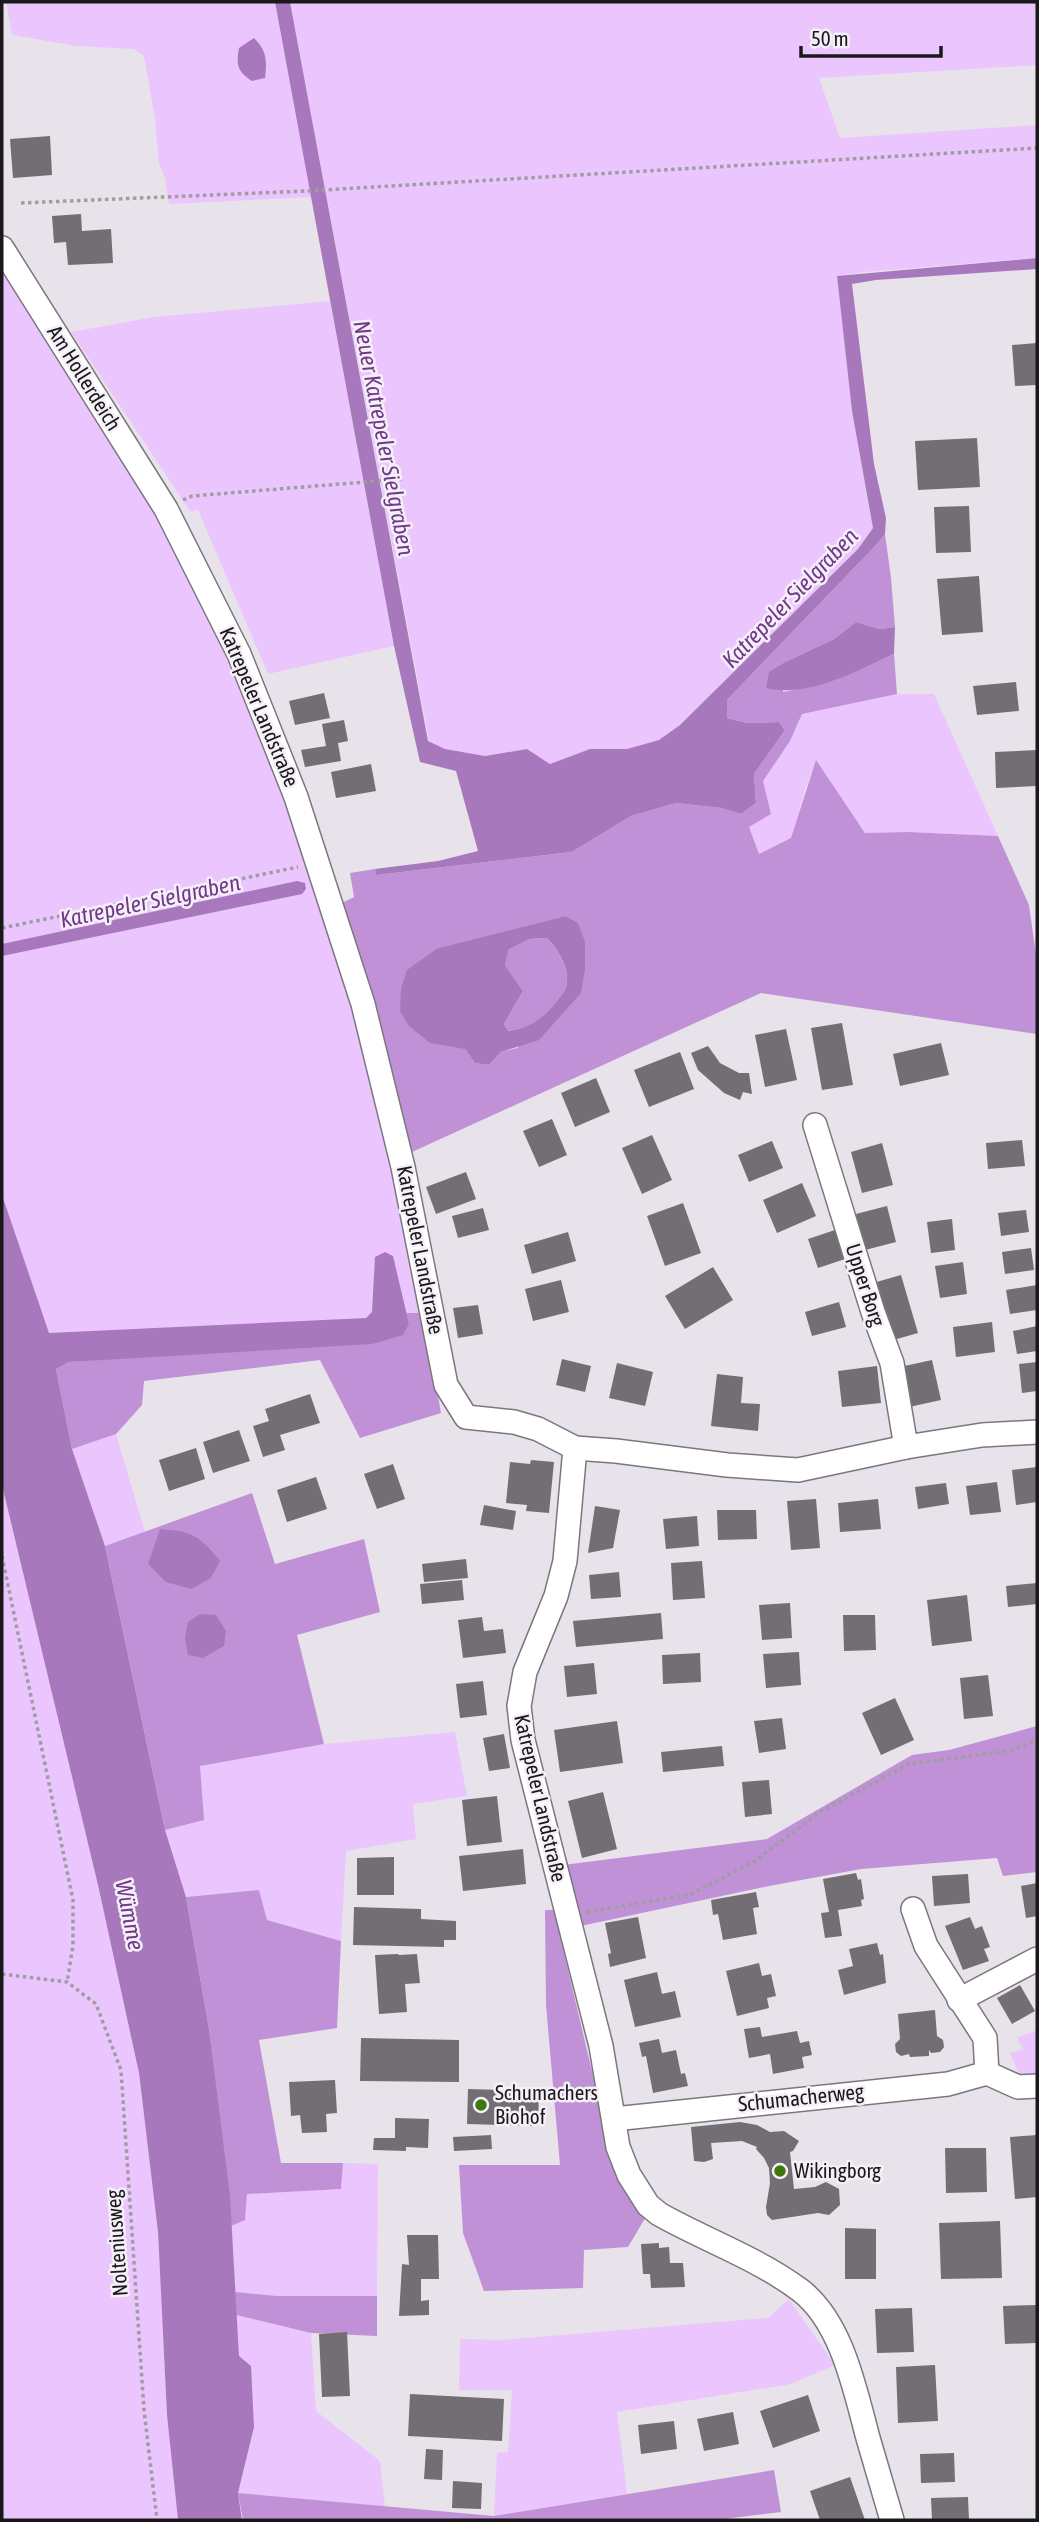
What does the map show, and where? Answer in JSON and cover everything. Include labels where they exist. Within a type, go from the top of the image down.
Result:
[{"type":"street","name":"Am Hollerdeich","points":[[2,248],[166,509]]},
{"type":"street","name":"Katrepeler Landstraße","points":[[166,509],[239,654],[296,797],[318,863],[363,1004],[387,1099],[446,1385],[466,1417],[514,1422],[538,1429],[575,1448],[565,1561],[555,1596],[525,1672],[519,1706],[523,1740],[601,2046],[618,2147],[629,2175],[648,2205],[688,2230],[747,2257],[802,2291],[814,2305],[834,2334],[849,2369],[892,2520]]},
{"type":"street","name":"Upper Borg","points":[[815,1125],[873,1312],[892,1363],[906,1447]]},
{"type":"street","points":[[575,1448],[727,1465],[798,1469],[982,1435],[1037,1432]]},
{"type":"street","points":[[913,1909],[926,1946],[985,2038],[986,2073],[1018,2087],[1037,2086]]},
{"type":"street","points":[[959,2000],[1037,1959]]},
{"type":"street","name":"Schumacherweg","points":[[614,2119],[948,2084],[986,2073]]},
{"type":"path","points":[[21,203],[326,190],[1037,148]]},
{"type":"path","points":[[166,509],[192,496],[402,479]]},
{"type":"path","points":[[2,928],[318,863]]},
{"type":"path","points":[[2,1556],[73,1900],[73,1946],[67,1982],[2,1973]]},
{"type":"path","points":[[568,1916],[689,1895],[755,1861],[820,1812],[909,1764],[1009,1751],[1037,1740]]},
{"type":"path","name":"Nolteniusweg","points":[[67,1982],[96,2004],[121,2070],[144,2410],[157,2520]]},
{"type":"shaded area","points":[[6,2],[275,2],[311,197],[169,204],[165,178],[159,164],[155,119],[144,56],[134,49],[77,46],[12,35]]},
{"type":"shaded area","points":[[290,2],[1037,2],[1037,65],[819,78],[840,138],[1037,125],[1037,258],[837,276],[852,411],[873,528],[858,549],[713,694],[680,725],[659,740],[627,749],[590,749],[550,764],[527,749],[485,756],[445,749],[429,741]]},
{"type":"shaded area","points":[[2,259],[87,392],[164,531],[239,678],[312,871],[365,1046],[423,1313],[409,1316],[58,1334],[2,1341],[48,1333],[2,1195]]},
{"type":"shaded area","points":[[330,301],[394,646],[268,674],[198,510],[190,511],[71,332],[154,317]]},
{"type":"shaded area","points":[[885,534],[895,627],[880,629],[856,622],[834,639],[787,661],[783,692],[840,677],[894,654],[897,694],[802,714],[790,741],[763,781],[771,814],[749,827],[759,854],[791,838],[816,760],[865,833],[998,836],[1029,905],[1037,962],[1037,1034],[761,993],[412,1152],[338,905],[354,897],[350,873],[375,869],[376,875],[572,852],[631,816],[676,803],[721,808],[741,814],[756,803],[754,774],[785,730],[779,722],[747,723],[727,718],[727,700]],"holes":[[[565,916],[581,993],[517,1048],[501,1052],[489,1065],[475,1063],[465,1049],[438,948]]]},
{"type":"shaded area","points":[[897,694],[934,694],[998,836],[865,833],[816,761],[804,792],[792,838],[759,854],[748,826],[771,814],[762,781],[790,741],[802,714]]},
{"type":"shaded area","points":[[547,938],[565,967],[565,989],[542,1018],[523,1028],[508,1031],[504,1024],[523,991],[505,965],[509,948],[529,939]]},
{"type":"shaded area","points":[[406,1313],[423,1313],[441,1413],[360,1438],[320,1360],[144,1381],[142,1405],[116,1434],[72,1449],[56,1369],[69,1362],[173,1354],[409,1324]]},
{"type":"shaded area","points":[[116,1434],[145,1532],[105,1546],[72,1449]]},
{"type":"shaded area","points":[[2,1485],[98,1885],[139,2073],[158,2232],[167,2415],[178,2520],[2,2520]]},
{"type":"shaded area","points":[[252,1493],[275,1564],[364,1539],[380,1612],[297,1635],[324,1744],[200,1766],[204,1820],[165,1830],[105,1546]]},
{"type":"shaded area","points":[[1037,1726],[1037,1872],[1003,1876],[997,1858],[861,1869],[576,1927],[563,1865],[767,1839],[912,1755],[949,1750]]},
{"type":"shaded area","points":[[455,1732],[467,1796],[413,1804],[416,1839],[346,1851],[341,1941],[267,1920],[259,1890],[186,1897],[165,1830],[203,1820],[199,1766],[324,1744]]},
{"type":"shaded area","points":[[259,1890],[267,1920],[341,1941],[337,2028],[259,2040],[281,2163],[343,2163],[341,2189],[247,2194],[245,2220],[231,2226],[209,2029],[186,1897]]},
{"type":"shaded area","points":[[545,1910],[554,1910],[602,2114],[647,2215],[628,2247],[584,2250],[583,2288],[484,2291],[463,2233],[459,2165],[560,2165],[546,2005]]},
{"type":"shaded area","points":[[1037,2030],[1037,2081],[1023,2083],[1010,2053],[1023,2049],[1017,2038]]},
{"type":"shaded area","points":[[343,2163],[378,2164],[377,2296],[277,2296],[235,2292],[231,2226],[245,2219],[247,2194],[341,2189]]},
{"type":"shaded area","points":[[235,2292],[277,2296],[377,2296],[377,2336],[311,2333],[236,2315]]},
{"type":"shaded area","points":[[789,2299],[835,2365],[791,2384],[617,2412],[627,2494],[494,2516],[497,2453],[508,2452],[512,2390],[459,2390],[460,2339],[502,2340],[768,2318]]},
{"type":"shaded area","points":[[236,2315],[311,2333],[316,2411],[380,2461],[385,2507],[238,2493],[254,2427],[239,2356]]},
{"type":"shaded area","points":[[774,2470],[781,2512],[716,2520],[243,2520],[238,2493],[494,2516]]},
{"type":"water","points":[[275,2],[290,2],[428,741],[445,749],[485,756],[527,749],[550,764],[590,749],[627,749],[659,740],[680,725],[858,549],[873,528],[852,411],[837,276],[1037,258],[1037,269],[852,284],[874,464],[886,518],[885,534],[727,700],[727,718],[747,723],[779,722],[785,730],[754,774],[756,803],[741,814],[721,808],[676,803],[631,816],[572,852],[376,875],[375,869],[438,861],[478,851],[456,771],[420,762],[394,646]]},
{"type":"water","points":[[254,38],[264,52],[266,66],[265,78],[252,81],[241,71],[238,59],[239,48]]},
{"type":"water","points":[[856,622],[880,629],[895,627],[894,654],[848,675],[815,686],[782,690],[766,688],[769,672],[834,639]]},
{"type":"water","points":[[297,881],[305,883],[306,889],[302,894],[2,956],[2,944]]},
{"type":"water","points":[[565,916],[578,923],[585,942],[585,970],[581,993],[539,1040],[501,1052],[489,1065],[475,1063],[465,1049],[430,1043],[409,1026],[400,1011],[401,989],[407,970],[438,948]],"holes":[[[547,938],[565,967],[565,989],[542,1017],[530,1025],[508,1031],[504,1024],[523,991],[505,965],[509,949],[529,939]]]},
{"type":"water","name":"Wümme","points":[[2,1195],[49,1333],[366,1318],[372,1312],[375,1257],[385,1252],[393,1256],[409,1324],[403,1335],[372,1344],[69,1362],[56,1369],[72,1449],[105,1546],[165,1830],[186,1897],[209,2029],[230,2196],[239,2356],[251,2366],[254,2427],[238,2493],[242,2520],[178,2520],[167,2415],[158,2232],[139,2073],[98,1885],[2,1485]]},
{"type":"water","points":[[160,1529],[188,1533],[201,1540],[220,1561],[211,1578],[191,1589],[166,1582],[148,1564]]},
{"type":"water","points":[[200,1614],[216,1615],[226,1631],[224,1646],[203,1658],[188,1655],[185,1638],[188,1622]]},
{"type":"building","points":[[50,136],[52,175],[13,178],[10,139]]},
{"type":"building","points":[[81,214],[82,231],[111,229],[113,263],[68,265],[66,242],[54,243],[52,216]]},
{"type":"building","points":[[1037,343],[1037,385],[1015,386],[1012,345]]},
{"type":"building","points":[[977,438],[980,487],[918,490],[915,441]]},
{"type":"building","points":[[969,506],[971,552],[936,553],[934,507]]},
{"type":"building","points":[[979,576],[983,632],[942,635],[937,579]]},
{"type":"building","points":[[1016,682],[1019,711],[977,715],[973,686]]},
{"type":"building","points":[[324,693],[330,718],[295,725],[289,701]]},
{"type":"building","points":[[344,720],[348,741],[338,743],[341,761],[305,767],[301,750],[326,746],[322,724]]},
{"type":"building","points":[[1037,750],[1037,786],[996,788],[995,752]]},
{"type":"building","points":[[371,764],[376,791],[336,798],[331,772]]},
{"type":"building","points":[[842,1023],[853,1085],[822,1090],[811,1028]]},
{"type":"building","points":[[786,1029],[797,1080],[765,1087],[755,1035]]},
{"type":"building","points":[[941,1043],[949,1075],[900,1086],[893,1054]]},
{"type":"building","points":[[708,1046],[720,1063],[739,1073],[749,1073],[752,1094],[743,1092],[740,1100],[724,1093],[698,1070],[691,1053]]},
{"type":"building","points":[[680,1052],[694,1089],[649,1107],[634,1070]]},
{"type":"building","points":[[596,1078],[610,1112],[575,1127],[561,1093]]},
{"type":"building","points":[[552,1119],[567,1155],[539,1167],[523,1131]]},
{"type":"building","points":[[652,1135],[672,1180],[642,1194],[622,1148]]},
{"type":"building","points":[[1022,1140],[1025,1166],[988,1169],[986,1143]]},
{"type":"building","points":[[772,1141],[783,1168],[749,1182],[738,1155]]},
{"type":"building","points":[[882,1143],[893,1185],[862,1193],[851,1152]]},
{"type":"building","points":[[466,1172],[476,1199],[436,1214],[426,1187]]},
{"type":"building","points":[[802,1183],[816,1216],[777,1233],[763,1200]]},
{"type":"building","points":[[683,1203],[701,1253],[665,1266],[647,1216]]},
{"type":"building","points":[[887,1206],[896,1242],[865,1250],[856,1214]]},
{"type":"building","points":[[483,1208],[489,1230],[458,1238],[452,1216]]},
{"type":"building","points":[[1026,1210],[1029,1232],[1001,1236],[998,1213]]},
{"type":"building","points":[[952,1219],[955,1250],[931,1253],[927,1222]]},
{"type":"building","points":[[835,1230],[845,1259],[818,1268],[808,1239]]},
{"type":"building","points":[[568,1232],[576,1261],[532,1274],[524,1245]]},
{"type":"building","points":[[1031,1248],[1034,1270],[1005,1274],[1002,1252]]},
{"type":"building","points":[[963,1262],[967,1294],[940,1298],[935,1266]]},
{"type":"building","points":[[713,1267],[733,1300],[685,1329],[665,1296]]},
{"type":"building","points":[[901,1275],[918,1333],[890,1341],[873,1283]]},
{"type":"building","points":[[561,1280],[569,1312],[533,1321],[525,1289]]},
{"type":"building","points":[[1037,1285],[1037,1310],[1010,1314],[1006,1290]]},
{"type":"building","points":[[839,1302],[846,1327],[812,1336],[805,1312]]},
{"type":"building","points":[[478,1305],[483,1334],[458,1338],[453,1308]]},
{"type":"building","points":[[992,1322],[995,1352],[956,1357],[953,1327]]},
{"type":"building","points":[[1037,1326],[1037,1351],[1017,1354],[1013,1331]]},
{"type":"building","points":[[562,1359],[591,1366],[585,1392],[556,1385]]},
{"type":"building","points":[[932,1360],[941,1400],[909,1407],[900,1367]]},
{"type":"building","points":[[1037,1362],[1037,1391],[1022,1393],[1019,1364]]},
{"type":"building","points":[[617,1363],[653,1372],[645,1406],[609,1398]]},
{"type":"building","points":[[877,1366],[881,1403],[842,1407],[838,1371]]},
{"type":"building","points":[[717,1374],[743,1377],[741,1403],[760,1404],[758,1431],[711,1426]]},
{"type":"building","points":[[310,1394],[320,1423],[280,1435],[285,1450],[263,1457],[253,1426],[269,1421],[265,1409]]},
{"type":"building","points":[[239,1430],[250,1461],[213,1473],[203,1442]]},
{"type":"building","points":[[196,1448],[205,1479],[169,1491],[159,1460]]},
{"type":"building","points":[[531,1460],[554,1462],[549,1513],[526,1511],[527,1505],[506,1503],[510,1462],[530,1464]]},
{"type":"building","points":[[393,1464],[405,1499],[377,1509],[364,1474]]},
{"type":"building","points":[[1037,1467],[1037,1502],[1016,1505],[1012,1470]]},
{"type":"building","points":[[316,1477],[327,1509],[287,1522],[277,1490]]},
{"type":"building","points":[[997,1482],[1001,1512],[970,1515],[966,1486]]},
{"type":"building","points":[[946,1483],[949,1504],[918,1509],[915,1487]]},
{"type":"building","points":[[816,1499],[820,1548],[791,1550],[787,1501]]},
{"type":"building","points":[[878,1499],[881,1529],[840,1532],[838,1503]]},
{"type":"building","points":[[484,1505],[516,1511],[513,1530],[480,1525]]},
{"type":"building","points":[[595,1506],[620,1510],[613,1548],[588,1553]]},
{"type":"building","points":[[717,1510],[756,1510],[757,1539],[718,1540]]},
{"type":"building","points":[[697,1516],[699,1546],[666,1549],[663,1519]]},
{"type":"building","points":[[466,1559],[468,1578],[424,1582],[422,1564]]},
{"type":"building","points":[[702,1561],[705,1598],[673,1600],[671,1563]]},
{"type":"building","points":[[619,1572],[621,1597],[591,1599],[589,1575]]},
{"type":"building","points":[[462,1580],[464,1600],[422,1604],[420,1584]]},
{"type":"building","points":[[1037,1583],[1037,1604],[1008,1607],[1006,1586]]},
{"type":"building","points":[[967,1595],[972,1641],[932,1646],[927,1600]]},
{"type":"building","points":[[790,1603],[792,1638],[762,1640],[759,1605]]},
{"type":"building","points":[[661,1613],[663,1639],[576,1647],[573,1621]]},
{"type":"building","points":[[843,1615],[875,1615],[876,1650],[844,1651]]},
{"type":"building","points":[[482,1617],[484,1631],[503,1629],[506,1653],[463,1658],[458,1620]]},
{"type":"building","points":[[799,1652],[801,1685],[766,1688],[763,1654]]},
{"type":"building","points":[[700,1653],[701,1682],[663,1684],[662,1655]]},
{"type":"building","points":[[594,1663],[597,1694],[567,1697],[564,1666]]},
{"type":"building","points":[[988,1675],[993,1716],[964,1719],[960,1678]]},
{"type":"building","points":[[483,1681],[487,1715],[460,1718],[456,1684]]},
{"type":"building","points":[[895,1698],[914,1740],[881,1755],[862,1713]]},
{"type":"building","points":[[782,1718],[786,1749],[759,1753],[754,1721]]},
{"type":"building","points":[[617,1721],[623,1763],[560,1772],[554,1730]]},
{"type":"building","points":[[504,1734],[510,1768],[489,1771],[483,1738]]},
{"type":"building","points":[[722,1746],[724,1766],[663,1772],[661,1752]]},
{"type":"building","points":[[769,1780],[772,1814],[745,1817],[742,1782]]},
{"type":"building","points":[[603,1792],[617,1849],[582,1858],[568,1801]]},
{"type":"building","points":[[497,1796],[502,1842],[467,1846],[462,1800]]},
{"type":"building","points":[[523,1849],[526,1884],[463,1891],[459,1856]]},
{"type":"building","points":[[394,1857],[394,1895],[357,1895],[357,1858]]},
{"type":"building","points":[[856,1873],[858,1880],[861,1879],[864,1899],[861,1900],[862,1906],[838,1910],[842,1936],[825,1938],[821,1913],[829,1912],[823,1879]]},
{"type":"building","points":[[968,1874],[970,1903],[934,1906],[932,1876]]},
{"type":"building","points":[[1037,1883],[1037,1916],[1026,1918],[1021,1886]]},
{"type":"building","points":[[756,1892],[759,1907],[753,1908],[757,1934],[723,1940],[718,1914],[713,1915],[711,1900]]},
{"type":"building","points":[[354,1907],[421,1909],[421,1919],[456,1921],[456,1940],[444,1940],[444,1947],[353,1945]]},
{"type":"building","points":[[638,1917],[646,1958],[610,1967],[608,1954],[611,1953],[605,1923]]},
{"type":"building","points":[[970,1917],[975,1929],[982,1926],[990,1947],[984,1949],[989,1961],[963,1970],[945,1926]]},
{"type":"building","points":[[877,1943],[880,1955],[883,1954],[886,1983],[844,1995],[838,1970],[853,1966],[849,1949]]},
{"type":"building","points":[[417,1954],[420,1983],[405,1984],[407,2012],[379,2014],[375,1955]]},
{"type":"building","points":[[759,1963],[762,1976],[771,1974],[776,1996],[767,1998],[769,2008],[737,2016],[726,1971]]},
{"type":"building","points":[[657,1972],[662,1994],[675,1991],[681,2017],[635,2027],[624,1980]]},
{"type":"building","points":[[1020,1985],[1035,2011],[1012,2024],[997,1998]]},
{"type":"building","points":[[935,2010],[937,2036],[943,2040],[944,2047],[940,2052],[931,2053],[929,2050],[929,2056],[910,2057],[909,2054],[901,2056],[896,2052],[895,2044],[900,2039],[898,2014]]},
{"type":"building","points":[[760,2027],[762,2037],[797,2031],[800,2043],[809,2041],[812,2055],[802,2057],[804,2068],[773,2074],[770,2054],[749,2058],[744,2029]]},
{"type":"building","points":[[361,2038],[459,2040],[459,2082],[360,2081]]},
{"type":"building","points":[[659,2039],[662,2053],[676,2050],[681,2074],[685,2073],[688,2086],[653,2093],[646,2056],[642,2057],[639,2043]]},
{"type":"building","points":[[335,2080],[337,2113],[326,2114],[327,2132],[302,2133],[300,2115],[291,2116],[289,2082]]},
{"type":"building","points":[[468,2089],[539,2091],[538,2126],[467,2124]]},
{"type":"building","points":[[395,2118],[429,2119],[428,2148],[406,2147],[406,2151],[373,2150],[374,2138],[395,2138]]},
{"type":"building","name":"Wikingborg","points":[[740,2122],[757,2125],[770,2132],[784,2131],[799,2141],[790,2152],[794,2189],[815,2187],[826,2182],[839,2189],[840,2205],[829,2215],[818,2213],[772,2220],[767,2215],[766,2207],[770,2183],[769,2168],[757,2147],[742,2141],[711,2143],[713,2159],[694,2161],[691,2127]]},
{"type":"building","points":[[491,2135],[492,2149],[454,2151],[453,2137]]},
{"type":"building","points":[[1037,2135],[1037,2197],[1015,2199],[1010,2137]]},
{"type":"building","points":[[945,2148],[986,2148],[987,2192],[946,2193]]},
{"type":"building","points":[[1000,2221],[1002,2278],[941,2279],[939,2223]]},
{"type":"building","points":[[845,2228],[876,2229],[876,2279],[845,2279]]},
{"type":"building","points":[[407,2235],[438,2235],[439,2279],[421,2279],[421,2301],[429,2300],[429,2315],[399,2316],[402,2264],[409,2265]]},
{"type":"building","points":[[659,2243],[659,2248],[669,2247],[670,2263],[683,2263],[685,2287],[651,2288],[650,2274],[643,2274],[641,2244]]},
{"type":"building","points":[[1037,2305],[1037,2343],[1005,2344],[1003,2306]]},
{"type":"building","points":[[912,2308],[914,2352],[877,2353],[875,2309]]},
{"type":"building","points":[[347,2332],[350,2396],[322,2397],[319,2334]]},
{"type":"building","points":[[935,2365],[938,2421],[898,2423],[896,2367]]},
{"type":"building","points":[[410,2394],[504,2399],[502,2441],[408,2436]]},
{"type":"building","points":[[808,2395],[820,2431],[773,2448],[760,2411]]},
{"type":"building","points":[[733,2412],[739,2444],[704,2451],[697,2419]]},
{"type":"building","points":[[674,2421],[677,2449],[641,2454],[638,2425]]},
{"type":"building","points":[[426,2449],[443,2450],[442,2480],[424,2479]]},
{"type":"building","points":[[954,2453],[955,2482],[921,2483],[920,2454]]},
{"type":"building","points":[[850,2477],[865,2520],[820,2520],[810,2491]]},
{"type":"building","points":[[453,2481],[482,2483],[481,2509],[452,2508]]},
{"type":"building","points":[[968,2497],[969,2520],[932,2520],[931,2498]]},
{"type":"place","name":"Schumachers Biohof","points":[[481,2105]]},
{"type":"place","name":"Wikingborg","points":[[780,2171]]},
{"type":"water label","name":"Neuer Katrepeler Sielgraben","points":[[384,438]]},
{"type":"water label","name":"Katrepeler Sielgraben","points":[[790,598]]},
{"type":"water label","name":"Katrepeler Sielgraben","points":[[150,901]]}]
